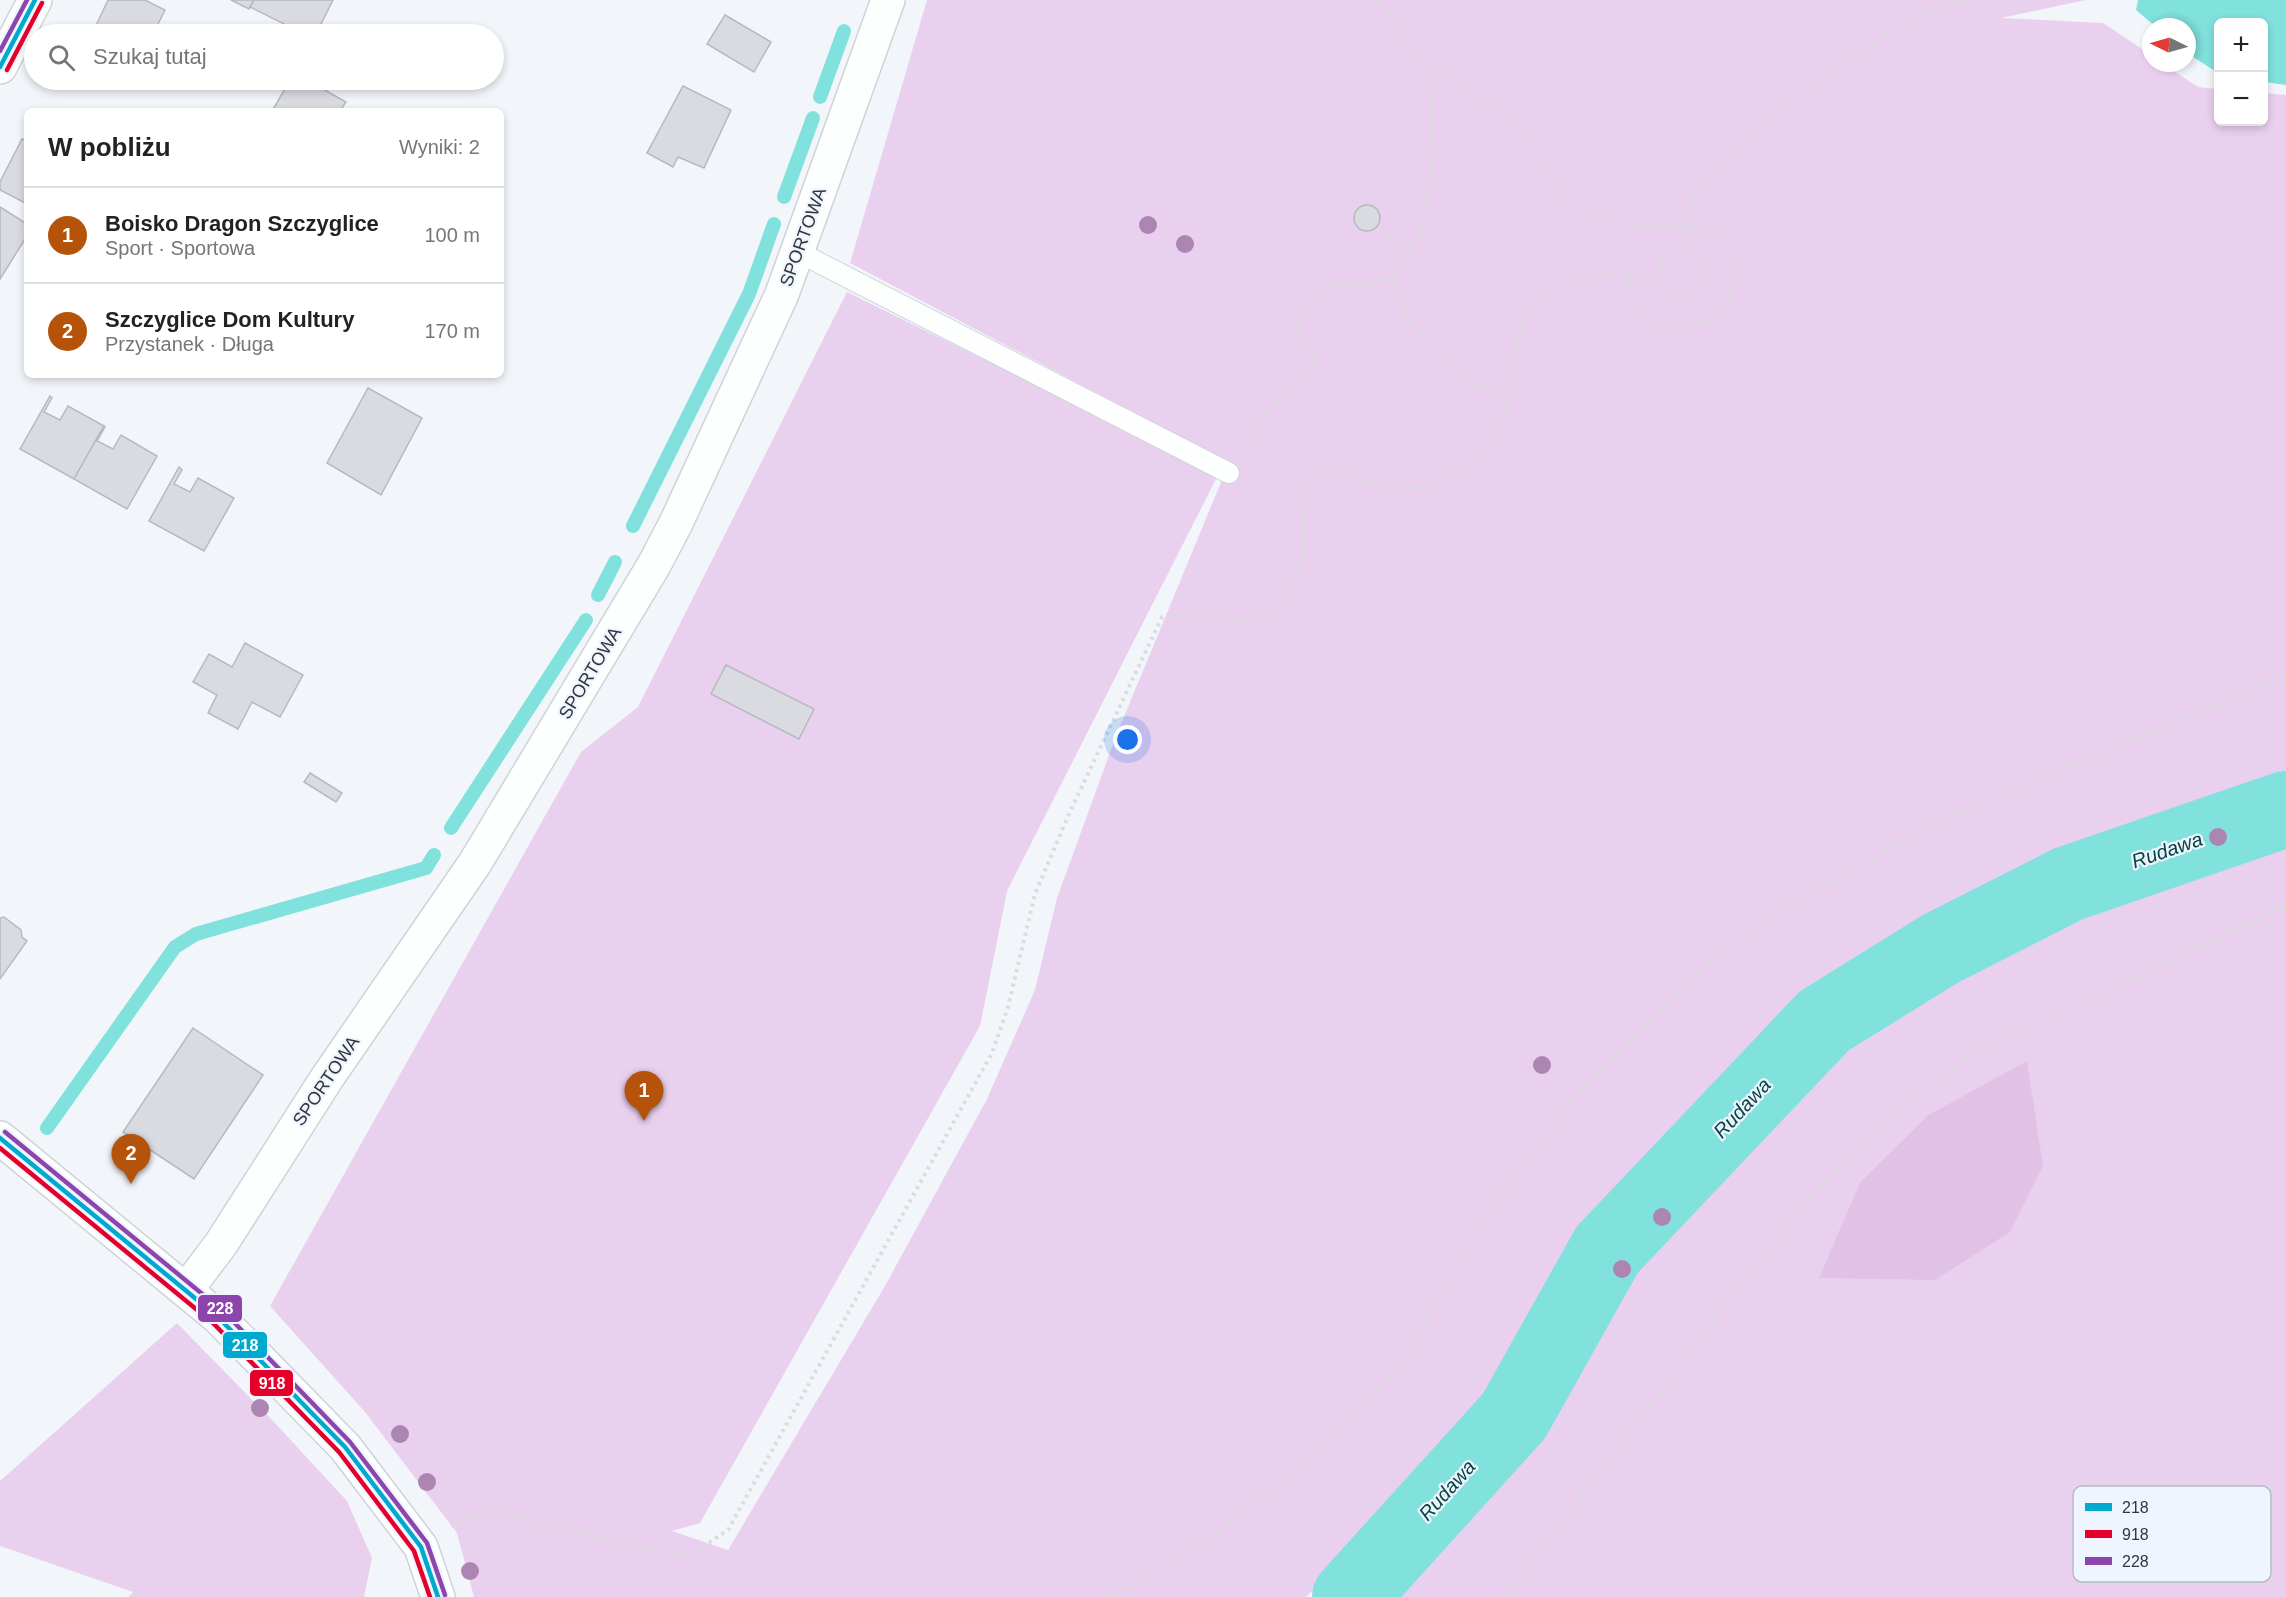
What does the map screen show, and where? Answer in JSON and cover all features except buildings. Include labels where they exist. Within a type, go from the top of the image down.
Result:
[{"type":"street","points":[[0,67],[35,0]]},
{"type":"street","name":"SPORTOWA","points":[[187,1289],[221,1244],[327,1078],[475,863],[625,614],[681,513],[782,294],[888,0]]},
{"type":"street","points":[[0,1138],[187,1289],[218,1317],[345,1447],[421,1547],[435,1596]]},
{"type":"lane","points":[[798,252],[1229,473]]},
{"type":"path","points":[[1377,0],[1427,66],[1515,126],[1533,145],[1554,186],[1585,213],[1607,221],[1627,224],[1685,225],[1705,229],[1716,235],[1732,255],[1734,283],[1728,301],[1716,317],[1703,325],[1674,327],[1649,317],[1632,296],[1624,277]]},
{"type":"path","points":[[1684,252],[1685,225],[1692,198],[1704,182],[1774,116],[1833,68],[1913,21],[1968,0]]},
{"type":"path","points":[[1229,473],[1277,398],[1313,373],[1316,361],[1301,334],[1299,323],[1301,310],[1322,290],[1338,285],[1368,284],[1390,279],[1398,272],[1415,243],[1426,202],[1432,166],[1433,132],[1427,66]]},
{"type":"path","points":[[1381,230],[1411,250]]},
{"type":"path","points":[[1678,252],[1684,252],[1691,254],[1701,264],[1699,284],[1688,293],[1674,292],[1664,283],[1661,270],[1666,259],[1678,252]]},
{"type":"path","points":[[421,1547],[437,1534],[473,1513],[500,1514],[643,1548],[690,1555],[728,1530],[992,1053],[1008,1007],[1035,894],[1068,816],[1162,617],[1203,614],[1251,619],[1263,615],[1275,606],[1288,588],[1298,568],[1303,548],[1303,491],[1308,478],[1318,470],[1328,467],[1340,469],[1368,484],[1384,488],[1398,490],[1430,486],[1463,467],[1491,440],[1508,400],[1516,344],[1523,326],[1545,296],[1556,288],[1581,279],[1661,277]]},
{"type":"path","points":[[1390,279],[1402,309],[1413,327],[1439,359],[1455,373],[1476,386],[1508,400]]},
{"type":"path","points":[[1107,1597],[1127,1588],[1213,1534],[1329,1445],[1400,1365],[1486,1215],[1578,1093],[1685,983],[1782,910],[1937,822],[2286,678]]},
{"type":"path","points":[[1503,1597],[1519,1580],[1784,1227],[1862,1140],[1963,1060],[2286,906]]},
{"type":"shaded area","points":[[927,0],[2086,0],[2001,18],[2103,23],[2142,49],[2142,72],[2176,72],[2198,87],[2214,89],[2214,126],[2268,126],[2268,93],[2286,95],[2286,774],[1986,885],[1888,946],[1797,1013],[1664,1138],[1584,1250],[1500,1393],[1438,1470],[1306,1597],[474,1597],[457,1533],[365,1412],[270,1306],[581,752],[638,707],[847,292],[1218,475],[1007,891],[980,1026],[700,1523],[672,1531],[728,1550],[885,1286],[987,1099],[1035,990],[1057,898],[1116,736],[1229,463],[850,263]]},
{"type":"shaded area","points":[[2286,818],[2286,1597],[1377,1597],[1418,1564],[1483,1490],[1623,1267],[1704,1164],[1881,1010],[2005,934],[2131,873]],"holes":[[[1927,1116],[1820,1278],[1860,1182]]]},
{"type":"shaded area","points":[[2027,1061],[2043,1166],[2010,1232],[1935,1280],[1819,1278],[1860,1182],[1927,1116]]},
{"type":"shaded area","points":[[177,1323],[347,1501],[372,1558],[364,1597],[129,1597],[133,1592],[0,1546],[0,1481]]},
{"type":"water","points":[[2138,0],[2286,0],[2286,85],[2268,83],[2268,18],[2214,18],[2214,70],[2196,59],[2196,18],[2145,18],[2136,10]]},
{"type":"waterway","points":[[820,97],[844,31]]},
{"type":"waterway","points":[[784,197],[813,118]]},
{"type":"waterway","points":[[633,526],[749,294],[774,224]]},
{"type":"waterway","points":[[598,595],[615,562]]},
{"type":"waterway","points":[[451,828],[586,620]]},
{"type":"waterway","name":"Rudawa","points":[[1350,1597],[1514,1416],[1607,1250],[1824,1021],[1940,949],[2068,884],[2286,809]]},
{"type":"waterway","points":[[47,1128],[175,947],[196,934],[426,868],[434,855]]},
{"type":"transit line","name":"228","points":[[0,51],[27,0]]},
{"type":"transit line","name":"218","points":[[0,67],[35,0]]},
{"type":"transit line","name":"918","points":[[31,24],[42,3]]},
{"type":"transit line","name":"918","points":[[7,70],[24,37]]},
{"type":"transit line","name":"228","points":[[5,1132],[223,1311],[350,1442],[427,1543],[445,1595]]},
{"type":"transit line","name":"218","points":[[0,1138],[218,1317],[345,1447],[421,1547],[438,1597]]},
{"type":"transit line","name":"918","points":[[0,1148],[213,1323],[339,1452],[414,1551],[430,1597]]},
{"type":"place","name":"Boisko Dragon Szczyglice","points":[[644,1121]]},
{"type":"place","name":"Szczyglice Dom Kultury","points":[[131,1184]]}]
